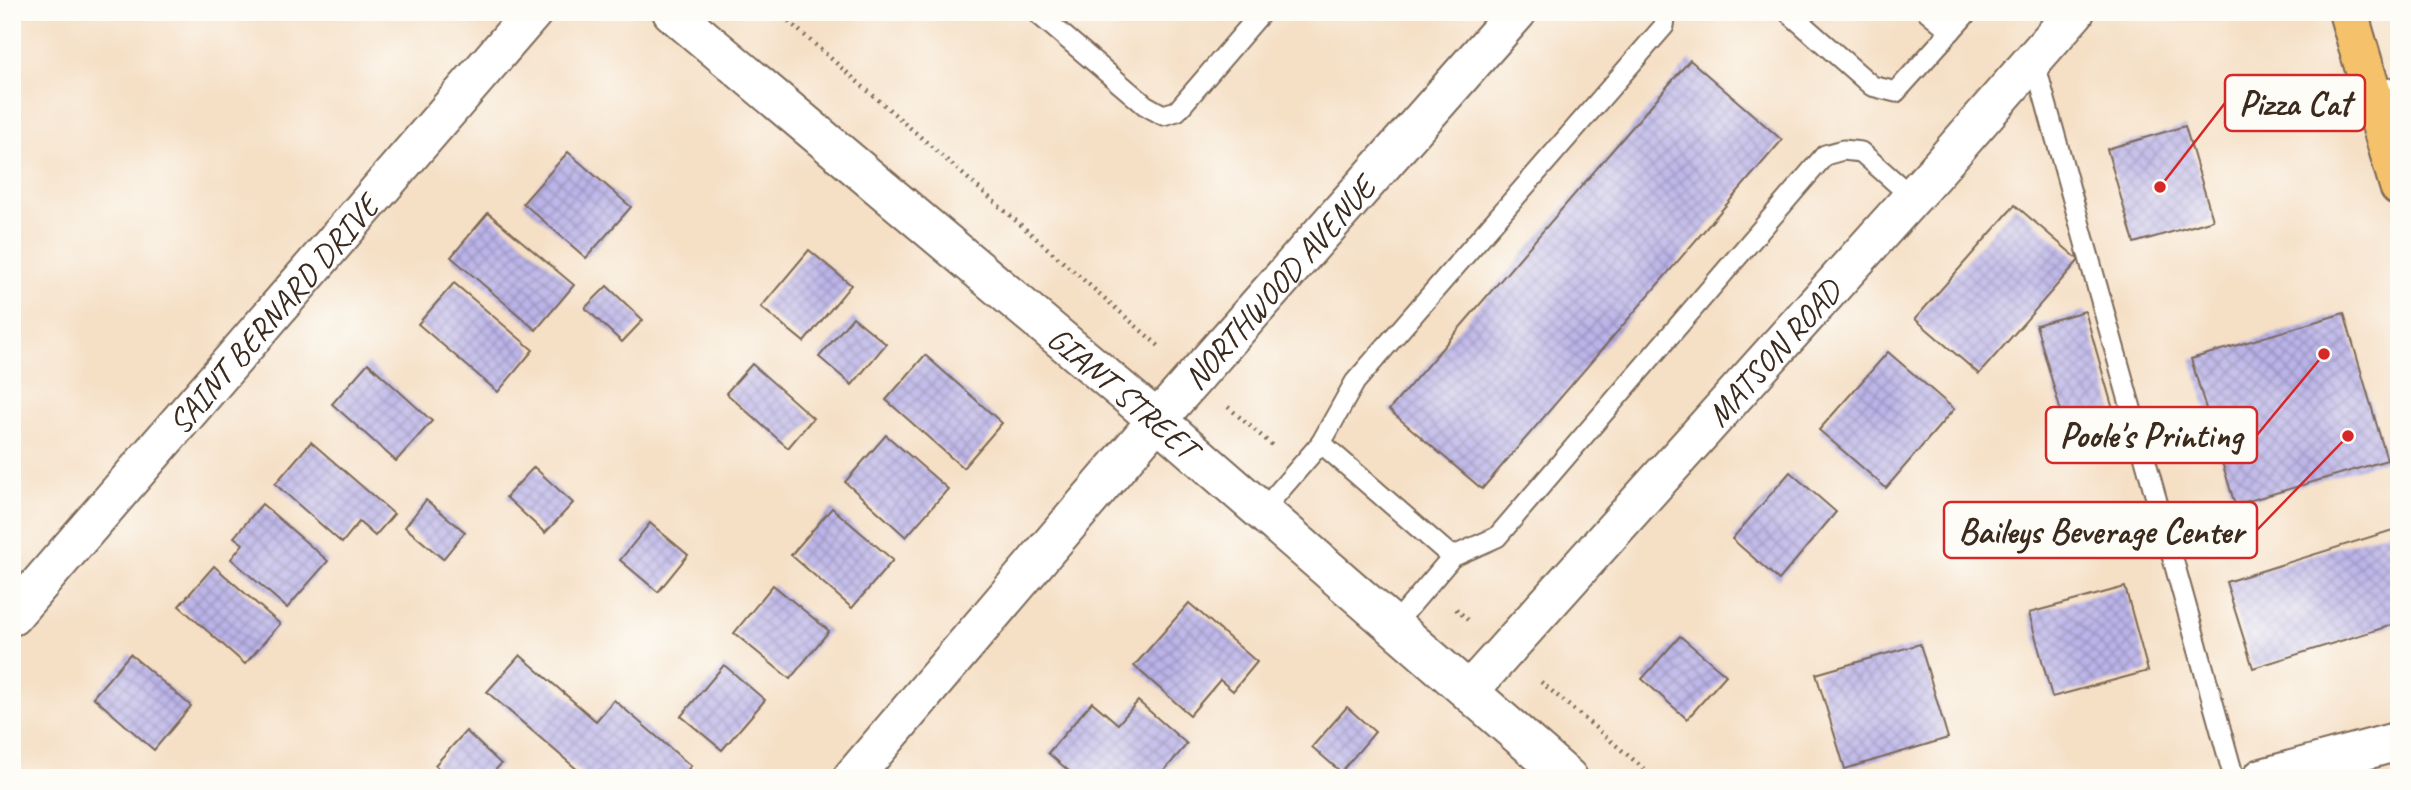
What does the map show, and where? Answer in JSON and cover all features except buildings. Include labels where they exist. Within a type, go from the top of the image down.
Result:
[{"type":"main road","points":[[2347,12],[2385,90],[2399,186]]},
{"type":"street","name":"SAINT BERNARD DRIVE","points":[[12,616],[533,12]]},
{"type":"street","name":"GIANT STREET","points":[[672,12],[1157,419],[1568,778]]},
{"type":"street","name":"NORTHWOOD AVENUE","points":[[852,778],[1157,419],[1517,12]]},
{"type":"street","name":"MATSON ROAD","points":[[1469,691],[2075,12]]},
{"type":"street","points":[[2262,778],[2399,741]]},
{"type":"lane","points":[[1036,12],[1145,105],[1163,115],[1177,111],[1262,12]]},
{"type":"lane","points":[[1262,512],[1321,443],[1355,382],[1664,26],[1666,12]]},
{"type":"lane","points":[[1788,12],[1872,86],[1896,92],[1968,12]]},
{"type":"lane","points":[[1928,12],[1951,31]]},
{"type":"lane","points":[[2034,60],[2234,778]]},
{"type":"lane","points":[[1394,625],[1452,557],[1497,537],[1825,155],[1843,149],[1861,152],[1912,197]]},
{"type":"lane","points":[[1321,443],[1452,557]]},
{"type":"path","points":[[778,12],[1160,348]]},
{"type":"path","points":[[1541,682],[1655,778]]},
{"type":"place","name":"Pizza Cat","points":[[2160,187]]},
{"type":"place","name":"Poole's Printing","points":[[2324,354]]},
{"type":"place","name":"Baileys Beverage Center","points":[[2348,436]]}]
